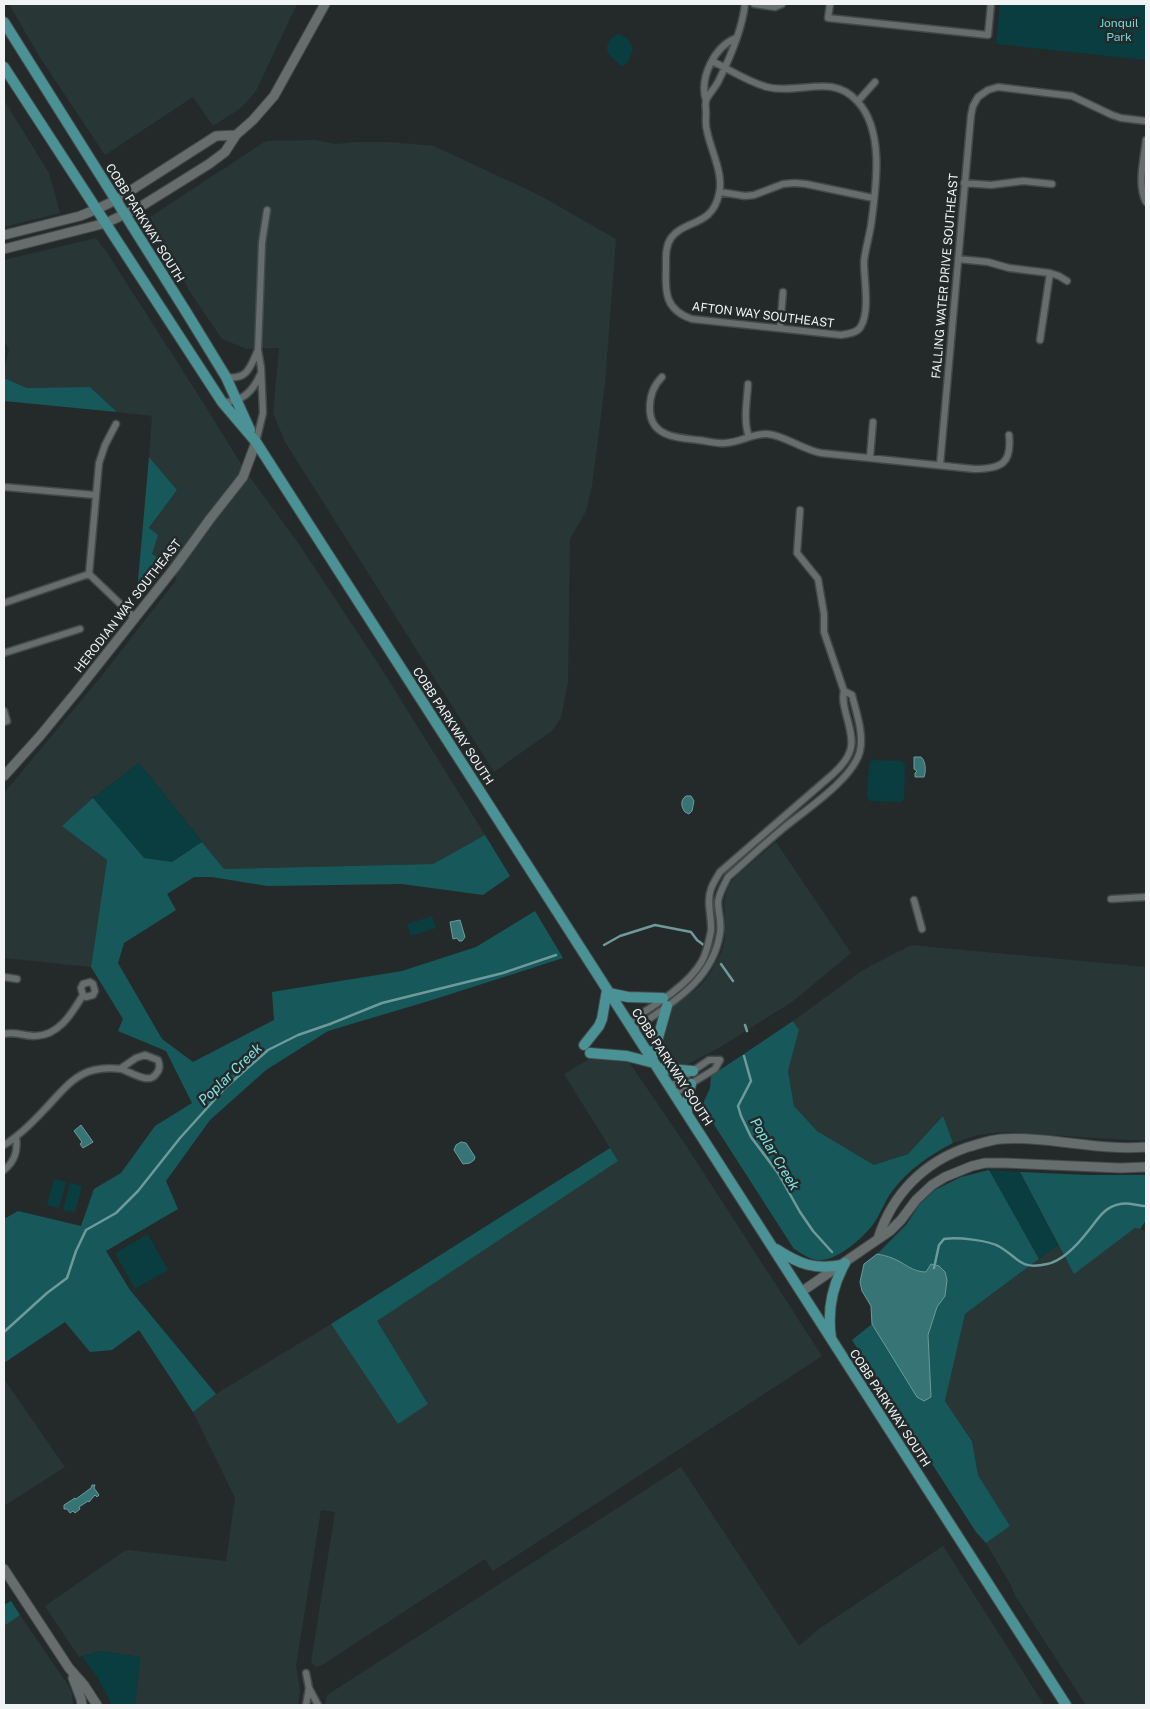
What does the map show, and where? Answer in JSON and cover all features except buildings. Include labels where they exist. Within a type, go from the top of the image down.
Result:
[{"type":"main road","name":"COBB PARKWAY SOUTH","points":[[4,22],[226,377],[256,442]]},
{"type":"main road","name":"COBB PARKWAY SOUTH","points":[[4,67],[222,402],[256,442],[1066,1705]]},
{"type":"main road","points":[[655,1063],[665,1002],[628,997],[608,991],[602,1019],[587,1049],[627,1056],[655,1063],[693,1072]]},
{"type":"main road","points":[[688,1115],[687,1103],[692,1084]]},
{"type":"main road","points":[[773,1248],[789,1258],[808,1266],[823,1267],[844,1264]]},
{"type":"main road","points":[[831,1338],[831,1296],[844,1264]]},
{"type":"street","points":[[4,249],[106,222],[125,214],[140,207],[225,152],[236,135],[253,120],[274,96],[325,4]]},
{"type":"street","points":[[706,101],[725,67],[743,19],[745,4]]},
{"type":"street","points":[[754,4],[775,6],[782,4]]},
{"type":"street","points":[[830,4],[828,18],[988,35],[991,4]]},
{"type":"street","points":[[736,38],[725,45],[712,61],[704,81],[706,129],[719,174],[720,192],[745,196],[754,195],[783,184],[806,184],[873,198]]},
{"type":"street","name":"AFTON WAY SOUTHEAST","points":[[712,61],[767,87],[801,89],[828,85],[844,90],[858,101],[872,127],[877,161],[871,225],[865,254],[866,295],[862,325],[854,332],[841,335],[692,319],[676,311],[666,294],[666,252],[672,237],[708,215],[717,201],[720,192]]},
{"type":"street","points":[[858,101],[875,82]]},
{"type":"street","name":"FALLING WATER DRIVE SOUTHEAST","points":[[940,465],[971,115],[980,91],[998,87],[1067,95],[1081,99],[1121,118],[1146,121]]},
{"type":"street","points":[[4,235],[80,216],[97,209],[116,200],[216,136],[236,135]]},
{"type":"street","points":[[1146,140],[1141,187],[1146,202]]},
{"type":"street","points":[[964,183],[991,185],[1023,181],[1052,184]]},
{"type":"street","points":[[256,442],[263,413],[262,371],[258,350],[262,243],[267,210]]},
{"type":"street","points":[[958,259],[988,262],[1009,268],[1050,274],[1068,281]]},
{"type":"street","points":[[1040,340],[1050,274]]},
{"type":"street","points":[[780,328],[783,292]]},
{"type":"street","points":[[226,377],[238,378],[245,374],[258,350]]},
{"type":"street","points":[[222,402],[237,401],[252,390],[262,371]]},
{"type":"street","points":[[662,377],[653,388],[650,398],[650,415],[657,428],[667,435],[675,437],[726,443],[760,434],[772,435],[812,452],[988,469],[998,466],[1009,454],[1009,435]]},
{"type":"street","points":[[748,384],[746,429],[749,437]]},
{"type":"street","points":[[870,457],[873,422]]},
{"type":"street","points":[[89,574],[95,496],[102,454],[116,424]]},
{"type":"street","name":"HERODIAN WAY SOUTHEAST","points":[[4,776],[47,728],[243,478],[256,442]]},
{"type":"street","points":[[4,487],[95,496]]},
{"type":"street","points":[[665,1002],[702,961],[711,929],[709,899],[711,889],[720,872],[842,766],[849,755],[852,736],[842,698],[844,691],[824,632],[824,614],[818,579],[797,553],[800,510]]},
{"type":"street","points":[[89,574],[135,618]]},
{"type":"street","points":[[4,603],[89,574]]},
{"type":"street","points":[[4,653],[80,629]]},
{"type":"street","points":[[631,1026],[696,983],[711,962],[721,930],[718,902],[721,890],[728,877],[780,831],[829,792],[856,761],[861,744],[860,728],[852,695],[844,691]]},
{"type":"street","points":[[4,711],[7,721],[4,722]]},
{"type":"street","points":[[1111,899],[1146,897]]},
{"type":"street","points":[[914,900],[922,929]]},
{"type":"street","points":[[4,977],[17,979]]},
{"type":"street","points":[[4,1034],[9,1032],[35,1036],[50,1032],[68,1019],[83,995]]},
{"type":"street","points":[[4,1146],[44,1111],[67,1085],[75,1079],[94,1070],[120,1069],[149,1079],[158,1072],[159,1064],[158,1060],[145,1055],[136,1058],[120,1069]]},
{"type":"street","points":[[709,1060],[720,1060],[715,1069],[692,1084],[672,1090],[709,1060]]},
{"type":"street","points":[[4,1170],[11,1165],[16,1152],[16,1137]]},
{"type":"street","points":[[878,1239],[882,1225],[907,1185],[936,1161],[962,1149],[989,1141],[1016,1139],[1113,1147],[1146,1147]]},
{"type":"street","points":[[801,1292],[844,1264],[895,1226],[916,1200],[932,1185],[945,1177],[972,1166],[985,1163],[1004,1163],[1091,1167],[1146,1167]]},
{"type":"street","points":[[4,1569],[69,1668],[84,1685],[97,1705]]},
{"type":"street","points":[[69,1668],[78,1689],[82,1705]]},
{"type":"street","points":[[306,1673],[309,1688],[318,1705]]},
{"type":"street","points":[[306,1705],[309,1688]]},
{"type":"shaded area","points":[[9,4],[297,4],[256,91],[241,108],[213,126],[193,97],[105,155],[39,56]]},
{"type":"shaded area","points":[[4,100],[49,173],[60,213],[4,227]]},
{"type":"shaded area","points":[[315,140],[336,144],[390,142],[434,146],[541,196],[616,239],[605,384],[592,486],[586,511],[570,539],[568,682],[561,718],[552,731],[494,772],[285,442],[273,413],[279,348],[247,349],[222,339],[190,292],[150,217],[266,141]]},
{"type":"shaded area","points":[[96,238],[246,472],[296,540],[383,671],[485,835],[433,864],[224,869],[139,763],[93,798],[63,826],[107,860],[91,967],[4,958],[4,793],[100,678],[177,579],[164,561],[152,554],[149,529],[177,490],[149,457],[152,416],[117,412],[90,387],[27,388],[4,378],[9,349],[4,341],[4,260]]},
{"type":"shaded area","points":[[4,378],[27,388],[90,387],[117,412],[4,401]]},
{"type":"shaded area","points":[[149,457],[177,490],[149,528],[158,535],[152,554],[164,561],[145,586],[138,581]]},
{"type":"shaded area","points":[[914,757],[921,757],[924,761],[924,777],[915,777],[917,771],[914,769]]},
{"type":"shaded area","points":[[686,796],[691,796],[694,801],[692,811],[689,814],[685,812],[682,806],[683,799]]},
{"type":"shaded area","points":[[93,798],[144,858],[172,862],[202,842],[224,869],[433,864],[485,835],[510,876],[483,895],[402,884],[267,886],[212,877],[194,877],[167,894],[176,910],[124,943],[118,963],[162,1039],[193,1062],[274,1020],[272,992],[402,971],[476,947],[535,911],[563,958],[328,1031],[266,1070],[210,1120],[166,1181],[178,1209],[106,1251],[130,1290],[216,1394],[193,1412],[139,1330],[112,1350],[90,1352],[65,1322],[4,1363],[4,1219],[18,1211],[81,1226],[94,1189],[121,1173],[155,1126],[192,1103],[166,1051],[118,1031],[123,1019],[91,967],[107,860],[62,826]]},
{"type":"shaded area","points":[[776,842],[851,953],[792,1002],[717,1049],[686,1065],[678,1064],[673,1061],[658,1041],[670,1009],[700,986],[711,972],[722,951],[725,937],[724,902],[727,890],[734,878]]},
{"type":"shaded area","points":[[460,920],[465,937],[462,941],[459,941],[457,938],[453,939],[450,922]]},
{"type":"shaded area","points":[[911,945],[1146,967],[1146,1140],[1002,1132],[978,1135],[953,1143],[943,1117],[908,1154],[874,1165],[817,1131],[794,1106],[788,1071],[799,1030],[793,1021],[863,970]]},
{"type":"shaded area","points":[[793,1021],[799,1030],[788,1071],[794,1106],[817,1131],[874,1165],[908,1154],[943,1116],[953,1143],[928,1158],[899,1182],[872,1226],[859,1240],[834,1257],[818,1260],[812,1259],[794,1249],[702,1106],[710,1088],[711,1076]]},
{"type":"shaded area","points":[[591,1058],[618,1059],[629,1062],[685,1144],[822,1356],[493,1571],[485,1559],[322,1665],[316,1667],[311,1662],[335,1512],[321,1510],[296,1666],[300,1690],[298,1705],[135,1705],[140,1657],[101,1651],[79,1657],[45,1606],[128,1550],[226,1561],[235,1498],[193,1412],[216,1394],[331,1324],[398,1423],[428,1404],[376,1321],[618,1161],[564,1074]]},
{"type":"shaded area","points":[[81,1125],[93,1142],[83,1148],[80,1144],[82,1142],[74,1131]]},
{"type":"shaded area","points":[[461,1142],[466,1143],[475,1157],[470,1163],[463,1164],[454,1150],[456,1145]]},
{"type":"shaded area","points":[[610,1148],[618,1161],[377,1321],[428,1404],[398,1424],[331,1324]]},
{"type":"shaded area","points":[[989,1170],[1039,1259],[965,1314],[945,1401],[972,1441],[978,1475],[1010,1526],[986,1543],[976,1532],[852,1340],[872,1324],[917,1396],[931,1397],[928,1335],[937,1307],[945,1295],[926,1272],[917,1271],[892,1258],[877,1254],[906,1225],[919,1205],[935,1190],[961,1177]]},
{"type":"shaded area","points":[[1020,1172],[1145,1175],[1146,1220],[1140,1229],[1135,1228],[1074,1274]]},
{"type":"shaded area","points":[[1135,1228],[1146,1231],[1146,1705],[1086,1705],[1016,1597],[986,1543],[1010,1526],[978,1475],[972,1440],[945,1401],[965,1314],[1058,1245],[1074,1273]]},
{"type":"shaded area","points":[[877,1254],[892,1258],[917,1271],[926,1272],[931,1264],[939,1266],[945,1272],[947,1280],[945,1296],[937,1307],[928,1335],[931,1397],[924,1401],[917,1397],[872,1324],[871,1306],[862,1291],[860,1282],[864,1264]]},
{"type":"shaded area","points":[[4,1379],[65,1467],[4,1506]]},
{"type":"shaded area","points":[[681,1467],[799,1646],[820,1628],[943,1546],[1044,1705],[325,1705],[327,1695]]},
{"type":"shaded area","points":[[92,1485],[95,1485],[94,1488],[99,1495],[97,1497],[95,1495],[89,1502],[79,1507],[80,1509],[75,1513],[73,1511],[70,1513],[67,1509],[64,1509],[64,1505],[76,1499],[91,1488]]},
{"type":"shaded area","points":[[11,1601],[20,1615],[4,1626],[4,1605]]},
{"type":"shaded area","points":[[20,1615],[68,1685],[72,1692],[73,1705],[4,1705],[4,1626]]},
{"type":"green space","name":"Jonquil Park","points":[[1000,4],[1146,4],[1146,60],[996,44]]},
{"type":"green space","points":[[620,34],[628,39],[633,48],[629,61],[623,66],[610,56],[607,50],[610,40]]},
{"type":"green space","points":[[871,760],[902,761],[905,765],[904,799],[901,802],[870,801],[867,797],[869,764]]},
{"type":"green space","points":[[139,763],[202,842],[172,862],[143,858],[93,798]]},
{"type":"green space","points":[[432,916],[436,928],[411,936],[407,924]]},
{"type":"green space","points":[[989,1170],[1020,1172],[1058,1245],[1039,1259]]},
{"type":"green space","points":[[54,1179],[66,1182],[59,1208],[47,1205]]},
{"type":"green space","points":[[70,1183],[82,1186],[75,1212],[63,1210]]},
{"type":"green space","points":[[148,1234],[168,1270],[135,1289],[115,1253]]},
{"type":"green space","points":[[101,1651],[140,1657],[135,1705],[112,1705],[98,1678],[82,1656]]},
{"type":"waterway","name":"Poplar Creek","points":[[604,945],[620,936],[655,925],[691,932],[705,946]]},
{"type":"waterway","name":"Poplar Creek","points":[[4,1332],[47,1293],[67,1278],[76,1251],[86,1230],[116,1213],[138,1191],[180,1138],[226,1087],[268,1050],[298,1035],[382,1003],[503,973],[556,955]]},
{"type":"waterway","name":"Poplar Creek","points":[[721,964],[733,981]]},
{"type":"waterway","name":"Poplar Creek","points":[[745,1025],[747,1031]]},
{"type":"waterway","name":"Poplar Creek","points":[[744,1056],[751,1081],[738,1106],[741,1116],[751,1137],[778,1173],[800,1212],[813,1231],[832,1252]]},
{"type":"waterway","name":"Poplar Creek","points":[[934,1268],[939,1245],[944,1239],[950,1238],[973,1240],[995,1245],[1021,1262],[1031,1266],[1047,1264],[1059,1259],[1070,1251],[1102,1214],[1110,1208],[1123,1204],[1146,1206]]}]
